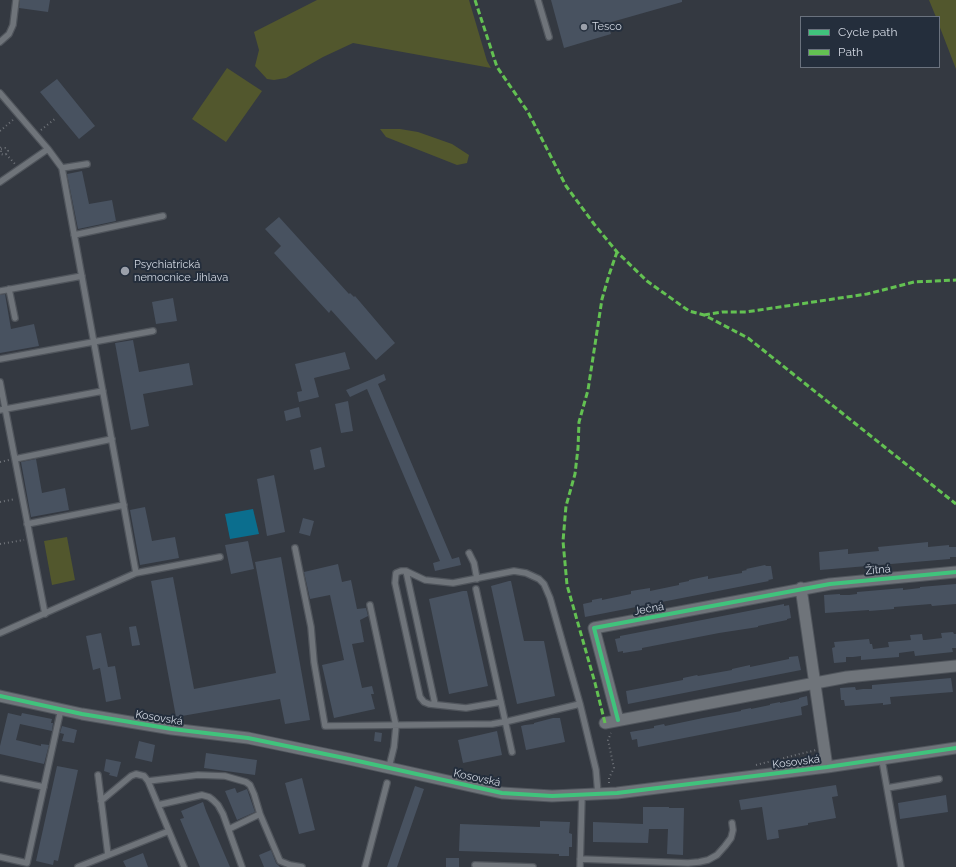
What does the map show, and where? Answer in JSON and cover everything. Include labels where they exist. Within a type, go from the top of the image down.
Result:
[{"type":"street","name":"Žitná","points":[[801,588],[956,572]]},
{"type":"street","points":[[801,588],[827,767]]},
{"type":"street","name":"Ječná","points":[[618,720],[594,628],[801,588]]},
{"type":"street","points":[[605,723],[853,676],[956,666]]},
{"type":"street","name":"Kosovská","points":[[0,696],[61,709],[172,729],[248,738],[389,767],[502,793],[552,796],[582,795],[602,791],[827,767],[956,748]]},
{"type":"lane","points":[[0,42],[9,34],[13,25],[16,0]]},
{"type":"lane","points":[[538,0],[549,37]]},
{"type":"lane","points":[[0,93],[48,149],[62,168],[136,573]]},
{"type":"lane","points":[[0,182],[48,149]]},
{"type":"lane","points":[[62,168],[87,164]]},
{"type":"lane","points":[[74,235],[164,216]]},
{"type":"lane","points":[[0,291],[82,276]]},
{"type":"lane","points":[[9,289],[14,318]]},
{"type":"lane","points":[[0,360],[154,331]]},
{"type":"lane","points":[[0,382],[3,410],[15,459],[44,614]]},
{"type":"lane","points":[[3,410],[103,391]]},
{"type":"lane","points":[[15,459],[112,440]]},
{"type":"lane","points":[[27,524],[124,506]]},
{"type":"lane","points":[[294,548],[310,627],[314,662],[325,726],[492,724],[580,704]]},
{"type":"lane","points":[[469,553],[474,563],[477,579]]},
{"type":"lane","points":[[0,633],[136,573],[220,557]]},
{"type":"lane","points":[[406,571],[435,704]]},
{"type":"lane","points":[[501,702],[466,708],[424,702],[420,697],[418,689],[395,583],[396,573],[406,571],[426,580],[453,583],[514,571],[533,575],[544,584],[550,598],[580,704],[602,791]]},
{"type":"lane","points":[[476,589],[512,752]]},
{"type":"lane","points":[[370,605],[396,726],[394,747],[389,767]]},
{"type":"lane","points":[[0,857],[29,865],[61,709]]},
{"type":"lane","points":[[882,760],[901,867]]},
{"type":"lane","points":[[101,801],[131,776],[136,774],[144,776],[148,780],[184,867]]},
{"type":"lane","points":[[98,775],[108,855]]},
{"type":"lane","points":[[148,780],[198,776],[224,776],[246,782],[250,785],[254,794],[260,814],[280,861],[290,865],[302,867]]},
{"type":"lane","points":[[0,778],[44,787]]},
{"type":"lane","points":[[887,788],[939,779]]},
{"type":"lane","points":[[365,867],[387,783]]},
{"type":"lane","points":[[158,805],[202,795],[209,796],[224,814],[242,867]]},
{"type":"lane","points":[[580,867],[582,795]]},
{"type":"lane","points":[[229,829],[260,814]]},
{"type":"lane","points":[[580,859],[672,865],[708,860],[717,854],[731,838],[733,830],[732,823]]},
{"type":"lane","points":[[78,867],[169,831]]},
{"type":"lane","points":[[475,865],[534,867]]},
{"type":"path","points":[[0,131],[19,115]]},
{"type":"path","points":[[35,134],[56,118]]},
{"type":"path","points":[[6,154],[8,151],[7,149],[1,148],[0,152],[2,154],[6,154],[18,169]]},
{"type":"path","points":[[0,502],[22,498]]},
{"type":"path","points":[[0,544],[30,539]]},
{"type":"path","points":[[602,791],[609,783],[609,778],[614,768],[608,737],[618,723],[618,720]]},
{"type":"green space","points":[[317,0],[469,0],[487,61],[491,68],[353,43],[323,57],[286,78],[274,80],[267,79],[255,66],[259,50],[254,32]]},
{"type":"green space","points":[[929,0],[956,0],[956,69],[940,28],[940,16],[936,16]]},
{"type":"green space","points":[[227,68],[262,91],[226,142],[192,119]]},
{"type":"green space","points":[[380,129],[400,129],[418,132],[452,144],[469,155],[467,163],[457,165],[386,137]]},
{"type":"green space","points":[[67,537],[75,580],[52,585],[44,541]]},
{"type":"water","points":[[253,509],[259,534],[230,539],[225,514]]},
{"type":"building","points":[[20,0],[50,0],[48,12],[19,8]]},
{"type":"building","name":"Tesco","points":[[551,0],[682,0],[682,2],[608,23],[611,34],[564,48]]},
{"type":"building","points":[[57,79],[95,126],[79,139],[40,92]]},
{"type":"building","points":[[82,171],[89,204],[112,200],[116,221],[78,229],[67,174]]},
{"type":"building","points":[[279,217],[349,294],[350,293],[354,297],[355,296],[395,343],[376,360],[331,310],[329,313],[274,253],[281,246],[265,229]]},
{"type":"building","points":[[5,294],[11,329],[34,324],[39,346],[0,353],[0,295]]},
{"type":"building","points":[[173,298],[177,321],[156,324],[152,302]]},
{"type":"building","points":[[133,340],[139,372],[189,363],[193,385],[143,394],[149,426],[131,430],[115,343]]},
{"type":"building","points":[[345,352],[350,369],[314,378],[319,397],[299,402],[297,392],[302,391],[295,364]]},
{"type":"building","points":[[384,374],[386,380],[378,384],[452,559],[459,557],[461,565],[435,571],[433,563],[440,561],[367,389],[350,397],[346,390]]},
{"type":"building","points":[[348,401],[353,431],[341,433],[335,404]]},
{"type":"building","points":[[299,407],[301,417],[286,421],[284,411]]},
{"type":"building","points":[[321,447],[325,467],[314,470],[310,450]]},
{"type":"building","points":[[36,459],[42,493],[65,488],[69,510],[31,517],[21,462]]},
{"type":"building","points":[[274,475],[285,532],[267,536],[257,479]]},
{"type":"building","points":[[145,507],[152,541],[175,537],[179,558],[140,565],[130,510]]},
{"type":"building","points":[[303,518],[314,521],[310,536],[299,533]]},
{"type":"building","points":[[248,541],[254,569],[231,574],[225,545]]},
{"type":"building","points":[[928,542],[928,547],[949,545],[949,547],[956,547],[956,557],[950,557],[950,559],[820,570],[819,552],[848,549],[848,554],[879,551],[878,547]]},
{"type":"building","points":[[281,557],[310,720],[285,724],[280,699],[176,717],[151,581],[173,577],[194,689],[276,673],[255,562]]},
{"type":"building","points":[[338,564],[342,582],[351,580],[357,609],[366,608],[368,616],[360,620],[364,642],[352,644],[362,688],[372,686],[374,694],[371,694],[375,709],[334,718],[322,665],[344,660],[330,595],[310,599],[304,572]]},
{"type":"building","points":[[765,565],[771,566],[773,579],[768,580],[769,581],[585,617],[583,604],[592,602],[592,600],[602,598],[602,600],[631,594],[631,591],[650,588],[650,591],[679,585],[679,583],[708,576],[708,579],[742,573],[742,571],[747,570],[746,569]]},
{"type":"building","points":[[511,581],[524,641],[544,641],[555,696],[517,704],[491,586]]},
{"type":"building","points":[[956,584],[956,604],[932,606],[931,604],[894,607],[894,609],[825,613],[824,595],[849,595],[857,594],[857,592],[903,588],[903,590]]},
{"type":"building","points":[[467,591],[488,686],[449,694],[429,599]]},
{"type":"building","points":[[784,604],[784,606],[789,605],[791,618],[787,620],[758,627],[642,648],[642,650],[623,653],[623,651],[618,652],[615,639],[620,638],[620,636]]},
{"type":"building","points":[[136,626],[140,645],[132,646],[129,627]]},
{"type":"building","points":[[953,632],[956,634],[956,648],[952,648],[953,652],[915,656],[914,651],[899,653],[899,657],[861,660],[861,656],[846,657],[846,662],[834,663],[832,648],[835,647],[834,642],[869,639],[873,649],[889,647],[888,642],[911,640],[910,635],[922,634],[923,640],[925,640],[942,638],[941,633]]},
{"type":"building","points":[[101,633],[108,667],[115,666],[121,699],[106,702],[100,668],[93,670],[86,636]]},
{"type":"building","points":[[798,656],[801,670],[628,704],[626,691],[683,680],[683,678],[697,675],[732,670],[750,665],[750,667]]},
{"type":"building","points":[[951,678],[953,692],[890,697],[891,704],[883,705],[883,703],[845,706],[844,700],[841,700],[840,688],[855,687],[856,690],[872,689],[872,685]]},
{"type":"building","points":[[807,696],[808,705],[801,707],[802,715],[638,747],[637,739],[632,740],[630,732],[654,728],[654,726],[664,724],[665,726],[751,709]]},
{"type":"building","points":[[8,713],[21,716],[22,713],[52,719],[52,731],[20,724],[16,740],[41,746],[41,744],[49,745],[44,764],[0,754],[0,746]]},
{"type":"building","points":[[553,718],[560,718],[565,742],[526,750],[521,726],[534,724]]},
{"type":"building","points":[[62,726],[77,730],[74,743],[62,741],[64,734],[60,733]]},
{"type":"building","points":[[497,731],[502,755],[463,763],[458,740]]},
{"type":"building","points":[[375,732],[382,733],[381,742],[374,741]]},
{"type":"building","points":[[139,741],[155,745],[152,762],[135,758]]},
{"type":"building","points":[[206,753],[257,760],[255,775],[204,768]]},
{"type":"building","points":[[106,759],[121,762],[117,777],[109,775],[110,773],[104,771]]},
{"type":"building","points":[[57,766],[78,770],[58,861],[54,860],[53,865],[36,861]]},
{"type":"building","points":[[302,778],[315,830],[299,834],[285,783]]},
{"type":"building","points":[[836,785],[838,796],[832,797],[836,818],[778,830],[779,838],[767,840],[762,807],[741,810],[739,800]]},
{"type":"building","points":[[415,786],[424,789],[397,867],[387,867]]},
{"type":"building","points":[[235,788],[237,793],[247,789],[255,812],[237,820],[225,791]]},
{"type":"building","points":[[946,795],[948,812],[900,819],[898,803]]},
{"type":"building","points":[[203,802],[230,867],[200,867],[180,819],[184,818],[181,811]]},
{"type":"building","points":[[643,807],[684,808],[683,855],[667,854],[668,829],[649,829],[648,843],[593,842],[593,822],[643,824]]},
{"type":"building","points":[[540,821],[570,822],[569,833],[572,834],[572,847],[569,847],[569,856],[559,856],[559,854],[459,851],[460,824],[540,827]]},
{"type":"building","points":[[271,850],[276,863],[280,867],[264,867],[259,855]]},
{"type":"building","points":[[143,853],[148,867],[126,867],[123,861]]},
{"type":"building","points":[[446,858],[459,858],[459,867],[446,867]]},
{"type":"marked path","points":[[475,0],[497,67],[528,112],[566,186],[617,252],[647,281],[689,311],[704,315],[748,338],[956,504]]},
{"type":"marked path","points":[[605,723],[567,585],[563,541],[566,506],[575,474],[579,422],[588,390],[602,299],[617,252]]},
{"type":"marked path","points":[[704,315],[722,312],[746,312],[867,294],[914,282],[956,280]]},
{"type":"cycle path","points":[[618,720],[594,628],[830,584],[956,572]]},
{"type":"cycle path","points":[[0,696],[82,714],[172,729],[248,738],[502,793],[552,796],[617,793],[827,767],[956,748]]},
{"type":"place","name":"Tesco","points":[[584,27]]},
{"type":"place","name":"Psychiatrická nemocnice Jihlava","points":[[125,271]]}]
